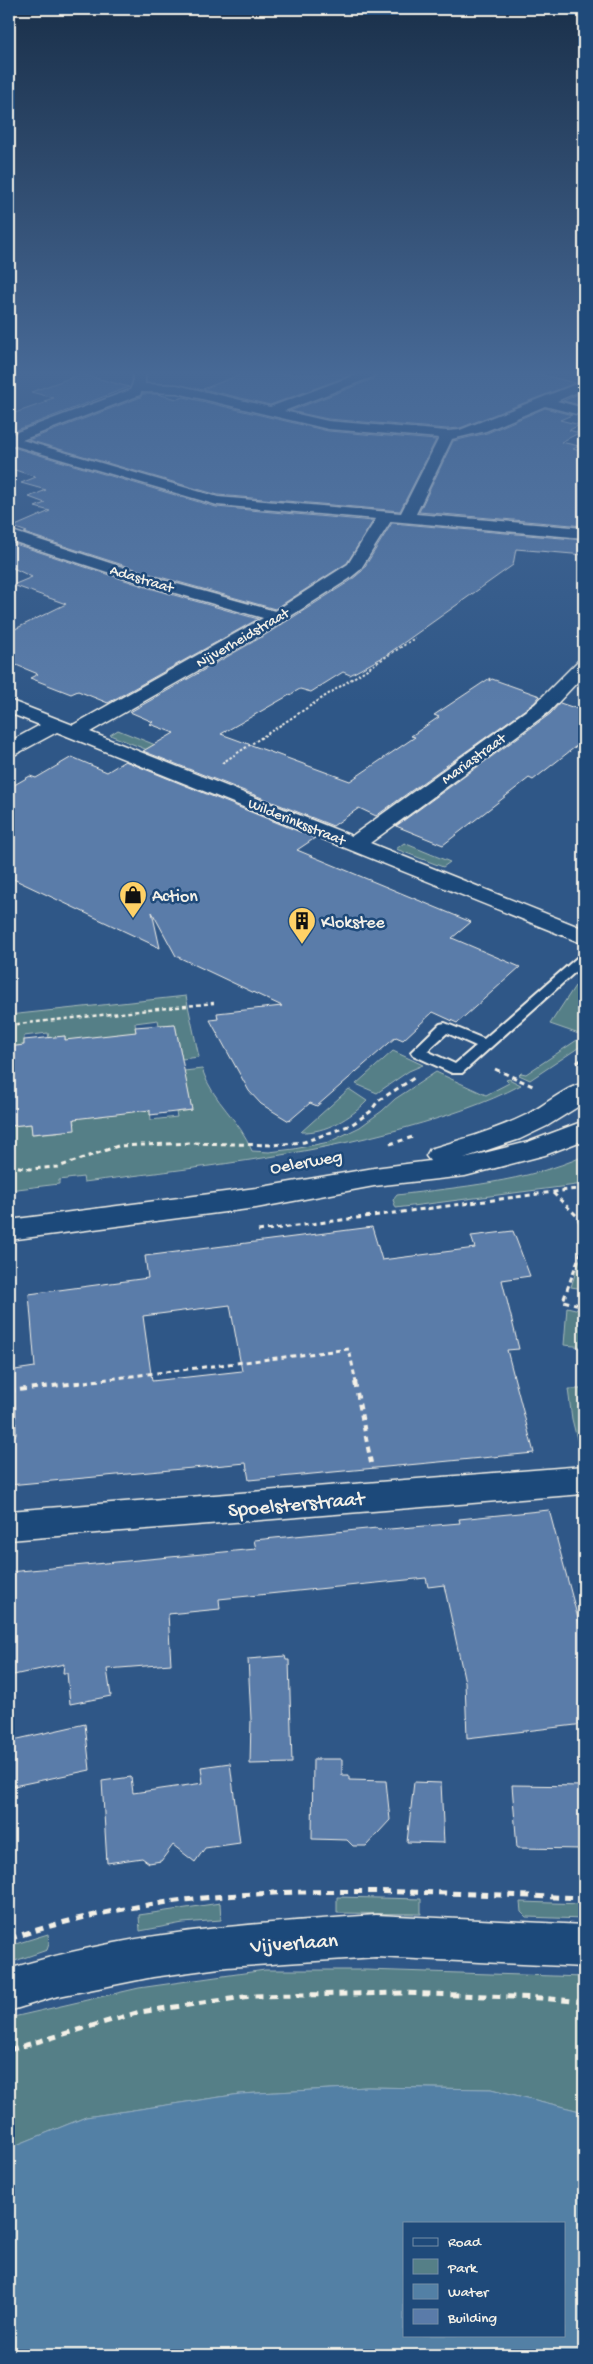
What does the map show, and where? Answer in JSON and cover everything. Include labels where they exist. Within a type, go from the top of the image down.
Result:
[{"type":"street","points":[[160,484],[217,501],[584,533]]},
{"type":"street","points":[[406,518],[423,484]]},
{"type":"street","name":"Nijverheidstraat","points":[[74,732],[277,617],[354,567],[386,516]]},
{"type":"street","name":"Adastraat","points":[[9,535],[153,582],[277,617]]},
{"type":"street","name":"Mariastraat","points":[[355,844],[542,708],[584,665]]},
{"type":"street","name":"Wilderinksstraat","points":[[9,706],[584,937]]},
{"type":"street","points":[[9,750],[55,725]]},
{"type":"street","name":"Oelerweg","points":[[374,1177],[510,1133],[538,1120],[584,1091]]},
{"type":"street","name":"Oelerweg","points":[[9,1230],[256,1198],[374,1177],[465,1167],[535,1149],[584,1130]]},
{"type":"street","name":"Spoelsterstraat","points":[[9,1526],[584,1480]]},
{"type":"street","name":"Vijverlaan","points":[[9,1990],[54,1976],[154,1956],[227,1946],[376,1936],[584,1946]]},
{"type":"lane","points":[[486,1045],[445,1027],[418,1052],[457,1070],[471,1057],[486,1045],[584,958]]},
{"type":"path","points":[[194,781],[415,638]]},
{"type":"path","points":[[9,1025],[198,1003],[214,1003]]},
{"type":"path","points":[[471,1057],[538,1088],[529,1092]]},
{"type":"path","points":[[570,1068],[584,1058]]},
{"type":"path","points":[[9,1165],[29,1169],[58,1167],[118,1146],[192,1143],[272,1145],[304,1142],[351,1125],[370,1112],[378,1101],[440,1062]]},
{"type":"path","points":[[388,1144],[415,1137]]},
{"type":"path","points":[[257,1231],[584,1188]]},
{"type":"path","points":[[553,1192],[578,1218],[584,1238]]},
{"type":"path","points":[[584,1243],[563,1301],[584,1306]]},
{"type":"path","points":[[9,1391],[349,1349],[378,1496]]},
{"type":"path","points":[[9,2050],[140,2012],[251,1996],[400,1993],[540,1998],[584,2002]]},
{"type":"green space","points":[[118,730],[198,762],[190,767],[110,735]]},
{"type":"green space","points":[[404,843],[450,862],[443,867],[396,849]]},
{"type":"green space","points":[[575,986],[584,989],[584,1025],[579,1034],[550,1024]]},
{"type":"green space","points":[[186,996],[199,1057],[182,1059],[175,1024],[159,1025],[158,1020],[135,1023],[136,1032],[69,1072],[65,1036],[49,1038],[48,1033],[24,1036],[24,1045],[9,1047],[9,1015]]},
{"type":"green space","points":[[577,1040],[584,1044],[530,1080],[519,1075],[521,1073],[526,1074]]},
{"type":"green space","points":[[393,1051],[423,1065],[409,1071],[377,1093],[356,1084]]},
{"type":"green space","points":[[202,1069],[213,1092],[241,1129],[252,1151],[269,1152],[329,1142],[360,1127],[395,1099],[436,1072],[486,1095],[509,1083],[506,1080],[509,1079],[521,1085],[466,1109],[408,1127],[328,1146],[206,1166],[84,1182],[83,1177],[59,1180],[59,1184],[9,1190],[9,1094],[11,1126],[31,1124],[32,1134],[58,1132],[58,1126],[75,1124],[70,1084],[150,1110],[151,1120],[177,1117],[176,1112],[192,1110],[184,1071]]},
{"type":"green space","points":[[349,1089],[367,1101],[345,1119],[337,1123],[319,1130],[301,1132]]},
{"type":"green space","points":[[584,1156],[584,1184],[396,1208],[393,1200],[397,1195],[516,1178],[562,1165]]},
{"type":"green space","points":[[584,1246],[584,1289],[571,1287]]},
{"type":"green space","points":[[567,1307],[584,1311],[584,1347],[564,1345]]},
{"type":"green space","points":[[568,1389],[584,1389],[584,1442],[578,1443],[572,1419]]},
{"type":"green space","points":[[337,1897],[421,1899],[421,1914],[337,1913]]},
{"type":"green space","points":[[520,1902],[584,1904],[584,1919],[526,1917],[521,1912]]},
{"type":"green space","points":[[220,1903],[221,1920],[183,1923],[140,1931],[139,1915]]},
{"type":"green space","points":[[48,1934],[49,1944],[47,1950],[9,1963],[9,1946]]},
{"type":"green space","points":[[265,1970],[366,1970],[584,1977],[584,2112],[491,2089],[367,2087],[240,2094],[86,2117],[9,2148],[9,2018],[139,1988]]},
{"type":"water","points":[[367,2087],[491,2089],[584,2112],[584,2355],[9,2355],[9,2148],[86,2117],[240,2094]]},
{"type":"building","points":[[26,484],[139,484],[216,507],[373,521],[347,563],[275,609],[160,577],[24,533],[27,532],[13,527],[50,511],[35,507],[45,503],[29,497],[46,490]]},
{"type":"building","points":[[181,484],[414,484],[400,511],[218,495]]},
{"type":"building","points":[[432,484],[584,484],[584,526],[419,512]]},
{"type":"building","points":[[392,523],[584,540],[584,555],[516,549],[513,565],[385,656],[350,675],[343,672],[311,692],[300,689],[221,734],[350,781],[415,737],[411,736],[439,717],[434,715],[490,678],[489,681],[492,679],[540,696],[534,703],[376,816],[359,808],[333,826],[143,751],[174,733],[150,724],[153,722],[130,712],[265,635],[350,581],[362,571]]},
{"type":"building","points":[[9,542],[146,587],[258,619],[108,703],[78,691],[71,694],[30,678],[38,674],[9,662],[9,632],[66,604],[13,585],[32,577],[9,566]]},
{"type":"building","points":[[560,703],[584,711],[584,740],[533,780],[529,778],[443,845],[396,826],[550,714]]},
{"type":"building","name":"Klokstee","points":[[72,757],[107,772],[125,761],[315,838],[297,850],[471,922],[452,938],[520,967],[457,1023],[433,1012],[403,1040],[396,1037],[317,1106],[310,1103],[289,1121],[261,1104],[249,1091],[210,1020],[218,1019],[217,1013],[282,1006],[176,956],[152,912],[160,948],[9,877],[9,788],[30,776],[36,778]]},
{"type":"building","points":[[175,1024],[192,1110],[150,1115],[150,1110],[74,1119],[75,1130],[32,1134],[31,1124],[11,1126],[9,1047],[24,1045],[24,1040],[65,1036],[65,1040],[136,1032],[135,1027]]},
{"type":"building","points":[[372,1227],[382,1260],[475,1248],[471,1236],[513,1231],[530,1276],[502,1280],[519,1349],[507,1350],[534,1453],[249,1480],[246,1463],[9,1485],[9,1436],[16,1435],[15,1370],[35,1367],[29,1294],[148,1278],[145,1256]],"holes":[[[230,1305],[242,1371],[152,1381],[143,1316]]]},
{"type":"building","points":[[549,1510],[584,1641],[584,1724],[467,1738],[465,1682],[444,1585],[428,1587],[426,1578],[219,1599],[220,1609],[168,1614],[171,1664],[107,1669],[111,1696],[70,1704],[67,1673],[63,1673],[64,1664],[9,1676],[9,1572],[256,1549],[254,1540],[377,1528],[378,1530],[460,1523],[459,1519]]},
{"type":"building","points":[[285,1656],[286,1660],[289,1660],[292,1763],[250,1764],[251,1719],[248,1659]]},
{"type":"building","points":[[85,1724],[90,1770],[9,1787],[9,1741]]},
{"type":"building","points":[[313,1759],[342,1759],[342,1775],[349,1775],[349,1780],[386,1781],[390,1820],[366,1846],[353,1846],[347,1840],[312,1839]]},
{"type":"building","points":[[230,1763],[240,1843],[205,1848],[195,1862],[173,1845],[161,1861],[149,1863],[142,1858],[107,1863],[102,1781],[131,1777],[133,1793],[203,1783],[201,1767]]},
{"type":"building","points":[[414,1782],[441,1783],[444,1843],[407,1842]]},
{"type":"building","points":[[512,1785],[584,1786],[584,1849],[517,1848]]},
{"type":"place","name":"Action","points":[[133,919]]},
{"type":"place","name":"Klokstee","points":[[302,945]]}]
